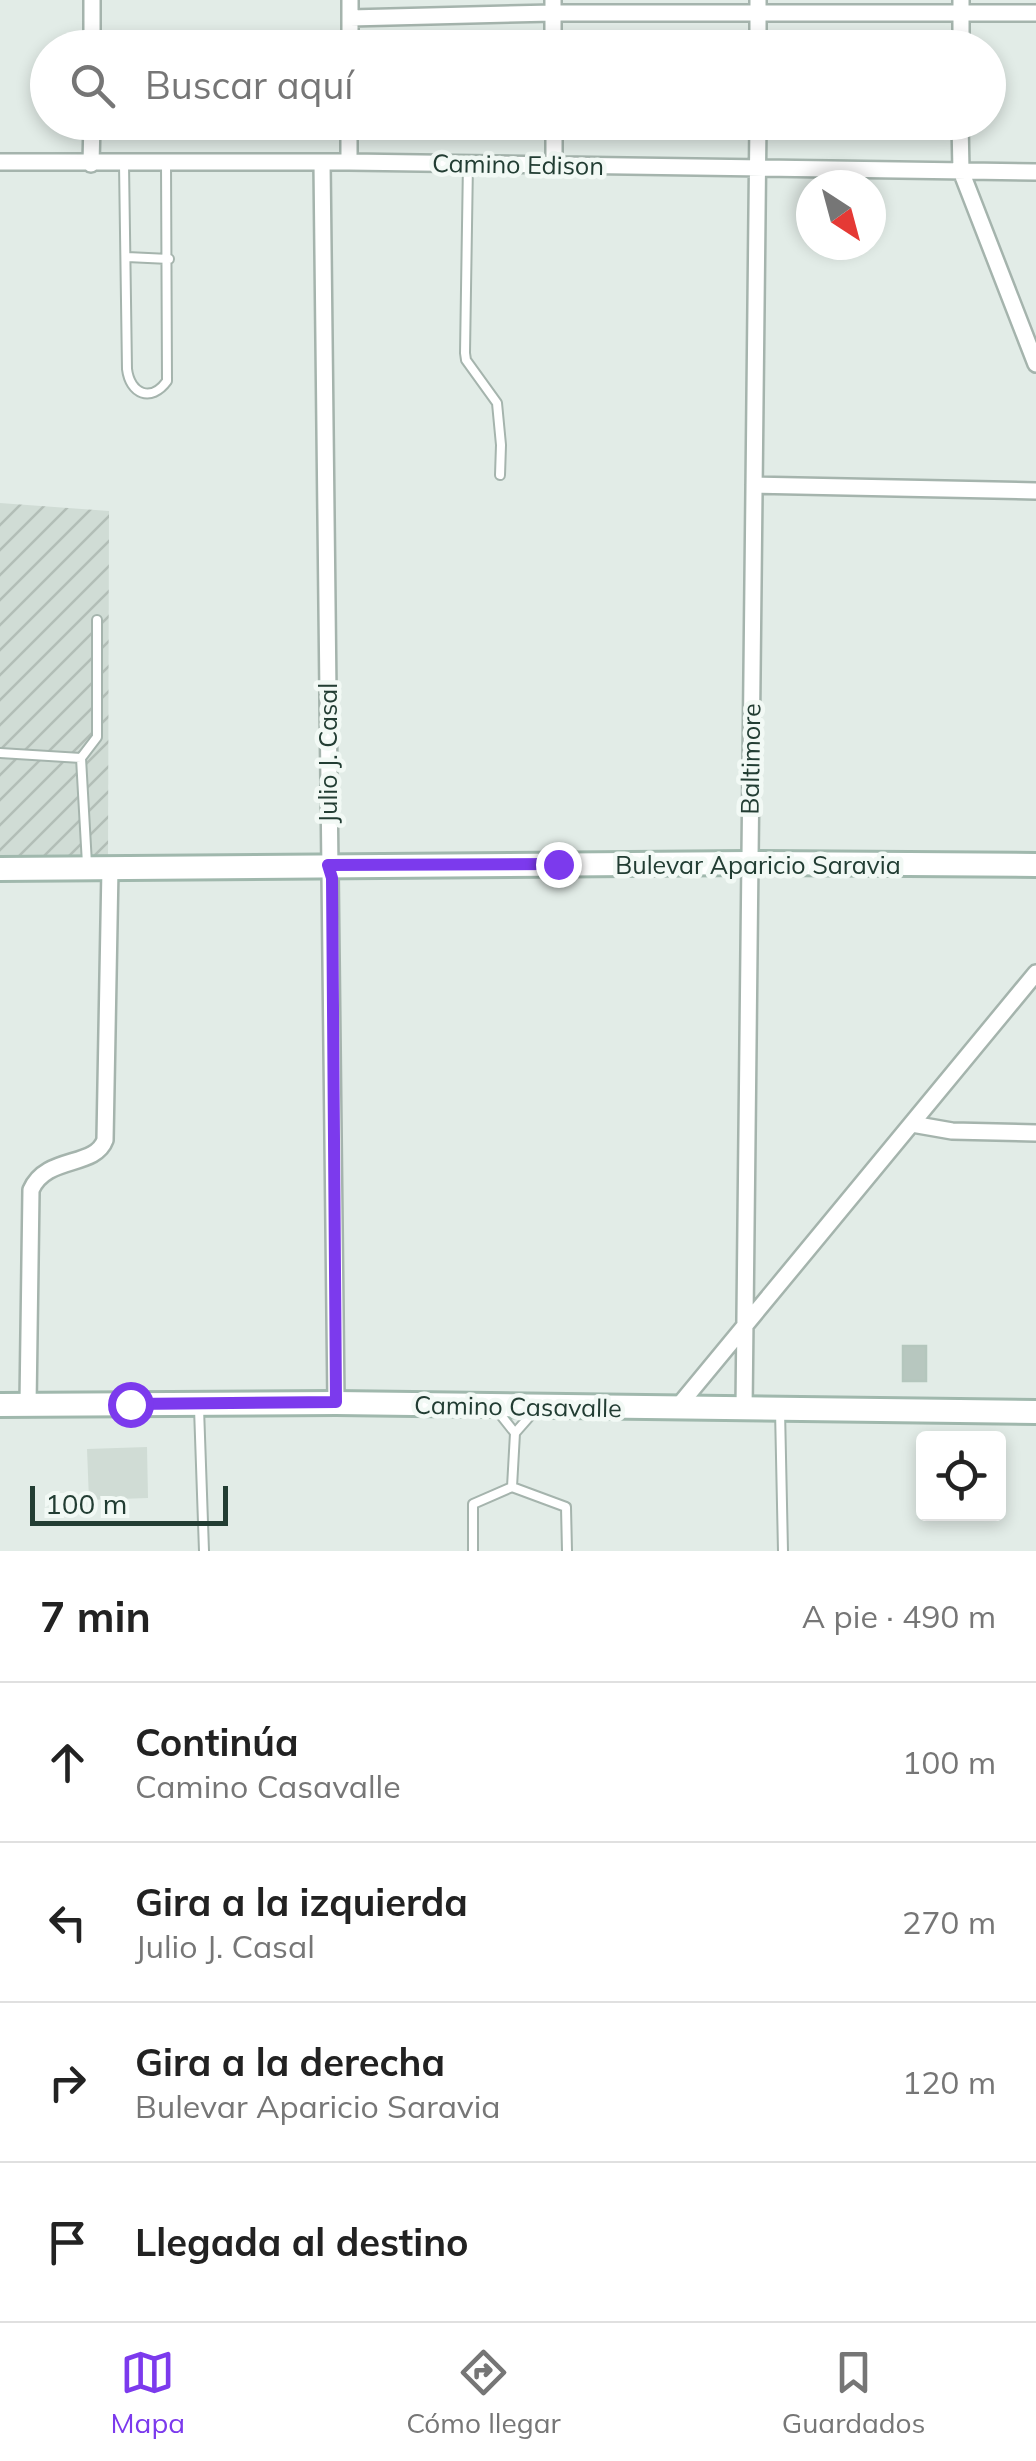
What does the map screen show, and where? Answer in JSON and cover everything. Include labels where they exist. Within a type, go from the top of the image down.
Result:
[{"type":"street","points":[[92,0],[92,30]]},
{"type":"street","points":[[350,0],[350,30]]},
{"type":"street","points":[[350,18],[553,7],[961,7],[1036,14]]},
{"type":"street","points":[[91,164],[92,140]]},
{"type":"street","points":[[349,162],[350,140]]},
{"type":"street","points":[[554,140],[554,164]]},
{"type":"street","name":"Baltimore","points":[[744,1410],[758,140]]},
{"type":"street","points":[[960,140],[961,172],[1036,364]]},
{"type":"street","name":"Camino Edison","points":[[0,162],[468,163],[1036,172]]},
{"type":"street","name":"Julio J. Casal","points":[[322,162],[336,1402]]},
{"type":"street","points":[[754,485],[1036,491]]},
{"type":"street","name":"Bulevar Aparicio Saravia","points":[[0,868],[1036,865]]},
{"type":"street","points":[[28,1405],[31,1190],[43,1172],[92,1155],[105,1140],[99,868]]},
{"type":"street","points":[[676,1408],[1036,973]]},
{"type":"street","points":[[912,1124],[952,1131],[1036,1133]]},
{"type":"street","name":"Camino Casavalle","points":[[0,1405],[336,1402],[1036,1412]]},
{"type":"lane","points":[[124,164],[129,384],[134,390],[149,394],[164,387],[167,381],[166,163]]},
{"type":"lane","points":[[468,163],[466,360],[497,403],[500,475]]},
{"type":"lane","points":[[127,257],[169,258]]},
{"type":"lane","points":[[97,620],[97,737],[81,758],[99,868]]},
{"type":"lane","points":[[0,753],[81,758]]},
{"type":"lane","points":[[199,1404],[204,1551]]},
{"type":"lane","points":[[493,1405],[515,1433]]},
{"type":"lane","points":[[512,1487],[515,1433],[539,1406]]},
{"type":"lane","points":[[780,1410],[783,1551]]},
{"type":"lane","points":[[473,1551],[473,1504],[512,1487],[566,1507],[567,1551]]},
{"type":"shaded area","points":[[0,503],[109,511],[108,864],[0,864]]},
{"type":"shaded area","points":[[147,1447],[148,1498],[89,1500],[87,1449]]},
{"type":"building","points":[[903,1346],[926,1346],[926,1381],[903,1381]]},
{"type":"route","points":[[130,1404],[336,1402],[332,878],[328,865],[558,864]]}]
